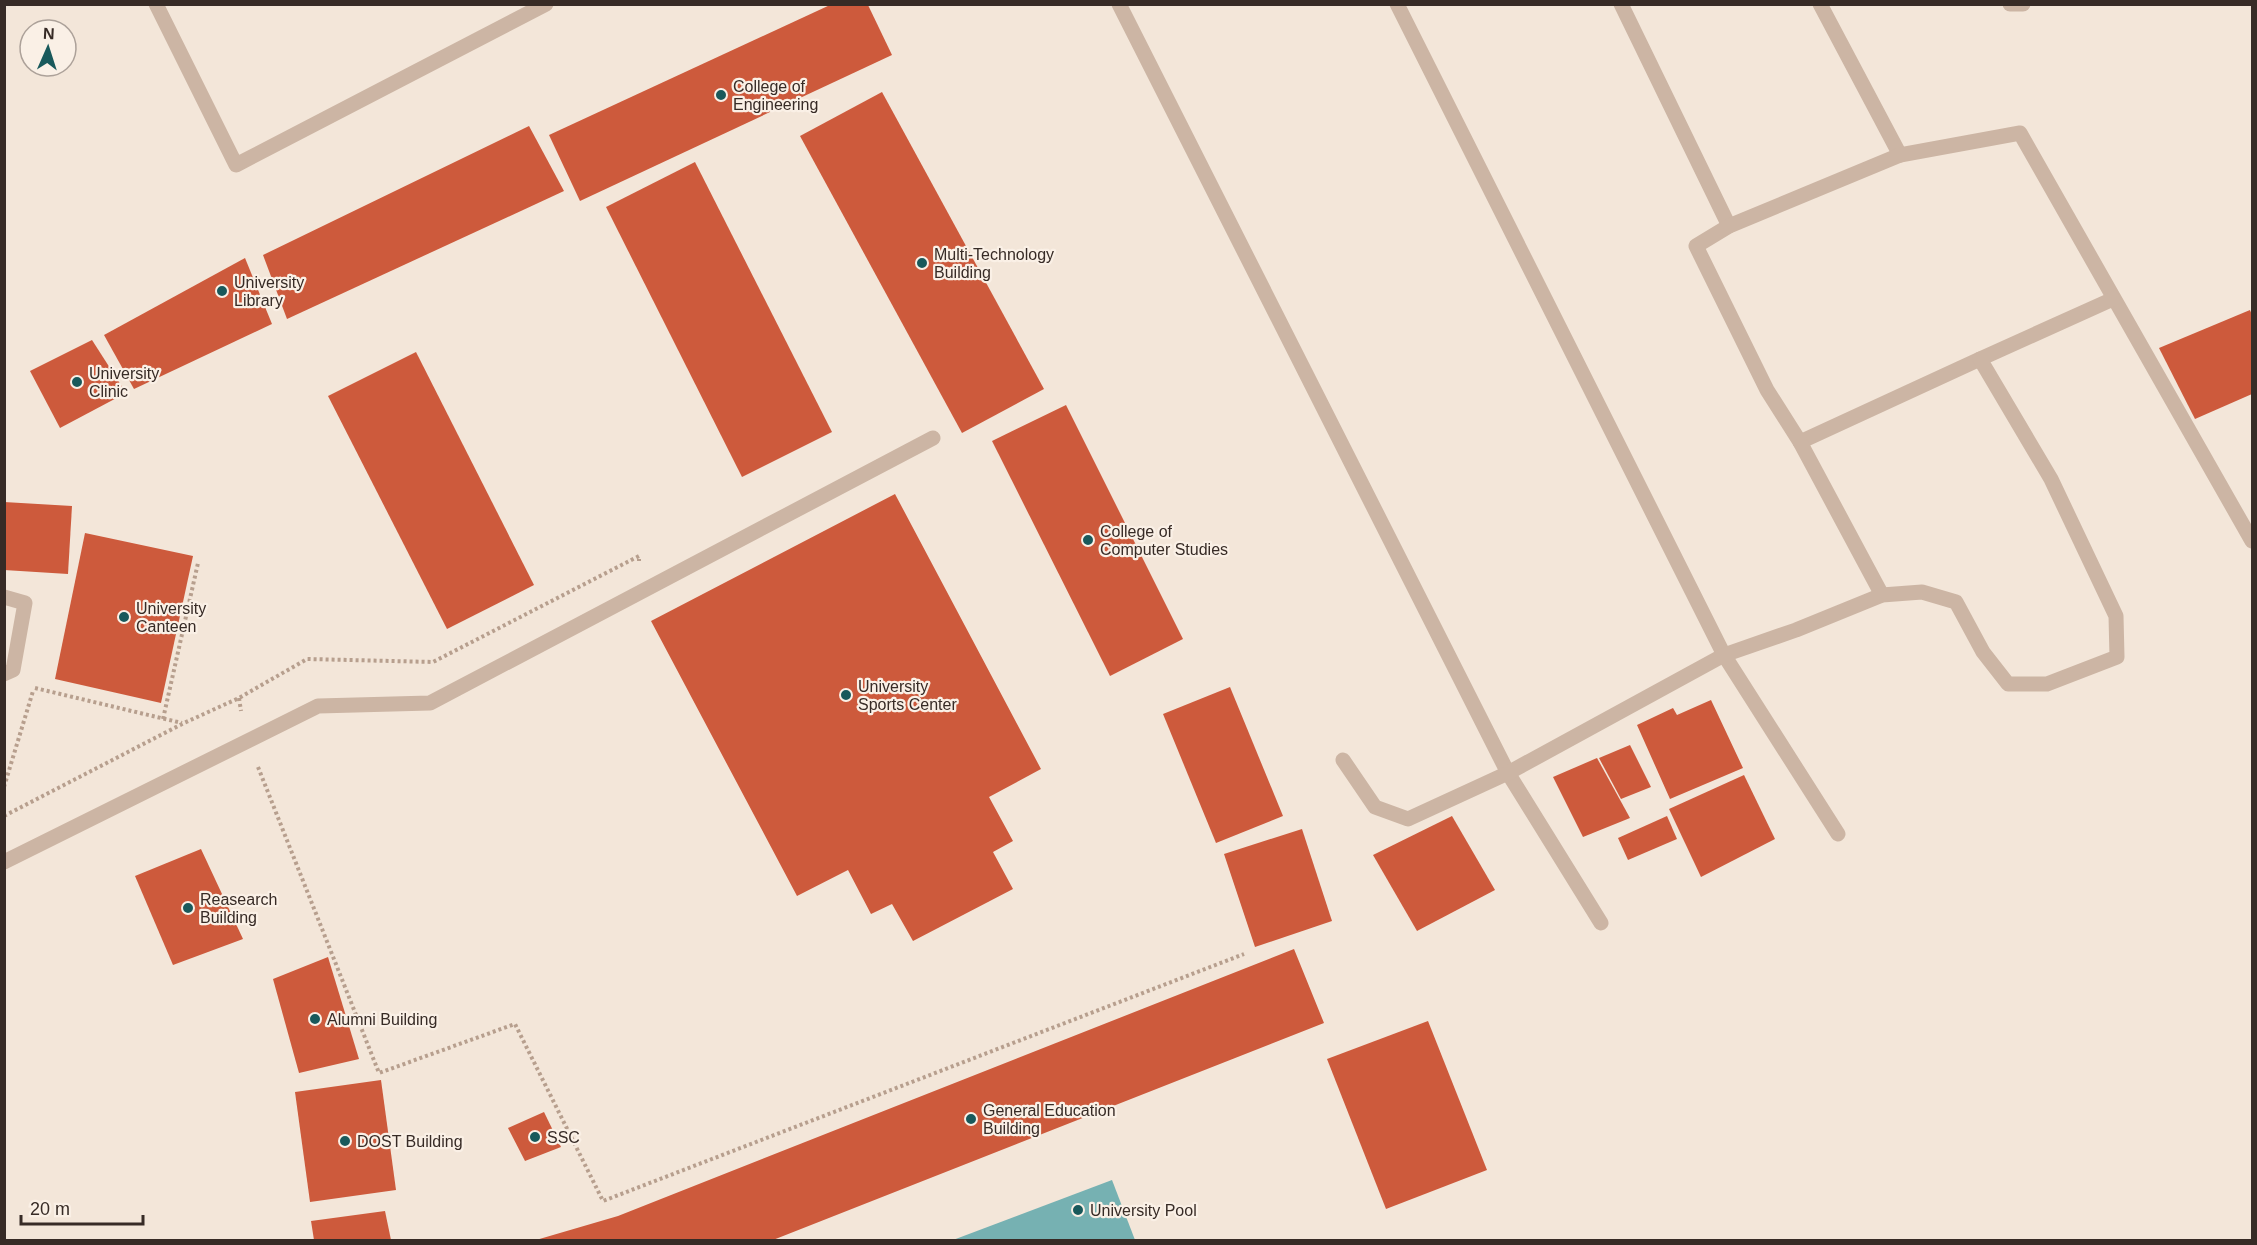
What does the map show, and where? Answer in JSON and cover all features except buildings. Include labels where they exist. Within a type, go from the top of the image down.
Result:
[{"type":"street","points":[[156,4],[236,165],[546,4]]},
{"type":"street","points":[[1119,4],[1508,773],[1601,923]]},
{"type":"street","points":[[1397,4],[1724,655],[1838,834]]},
{"type":"street","points":[[1621,4],[1729,226]]},
{"type":"street","points":[[1820,4],[1900,155]]},
{"type":"street","points":[[2010,4],[2023,4]]},
{"type":"street","points":[[1882,595],[1800,442],[1767,390],[1696,246],[1729,226],[1900,155],[2020,133],[2253,541]]},
{"type":"street","points":[[1800,442],[2114,299]]},
{"type":"street","points":[[1343,760],[1375,807],[1408,819],[1508,773],[1724,655],[1796,630],[1882,595],[1922,592],[1956,602],[1983,652],[2008,684],[2047,684],[2117,657],[2116,616],[2050,479],[1980,359]]},
{"type":"street","points":[[4,862],[318,706],[430,703],[933,438]]},
{"type":"street","points":[[4,597],[26,603],[13,670],[4,674]]},
{"type":"path","points":[[4,816],[184,723],[239,698],[307,659],[433,662],[639,556]]},
{"type":"path","points":[[163,719],[198,563]]},
{"type":"path","points":[[34,688],[184,723]]},
{"type":"path","points":[[239,698],[247,740],[379,1073],[515,1024],[603,1201],[1244,954]]},
{"type":"water","name":"University Pool","points":[[1112,1180],[1135,1240],[953,1240]]},
{"type":"place","name":"College of Engineering","points":[[721,95]]},
{"type":"place","name":"Multi-Technology Building","points":[[922,263]]},
{"type":"place","name":"University Library","points":[[222,291]]},
{"type":"place","name":"University Clinic","points":[[77,382]]},
{"type":"place","name":"College of Computer Studies","points":[[1088,540]]},
{"type":"place","name":"University Canteen","points":[[124,617]]},
{"type":"place","name":"University Sports Center","points":[[846,695]]},
{"type":"place","name":"Reasearch Building","points":[[188,908]]},
{"type":"place","name":"Alumni Building","points":[[315,1019]]},
{"type":"place","name":"General Education Building","points":[[971,1119]]},
{"type":"place","name":"SSC","points":[[535,1137]]},
{"type":"place","name":"DOST Building","points":[[345,1141]]},
{"type":"place","name":"University Pool","points":[[1078,1210]]}]
